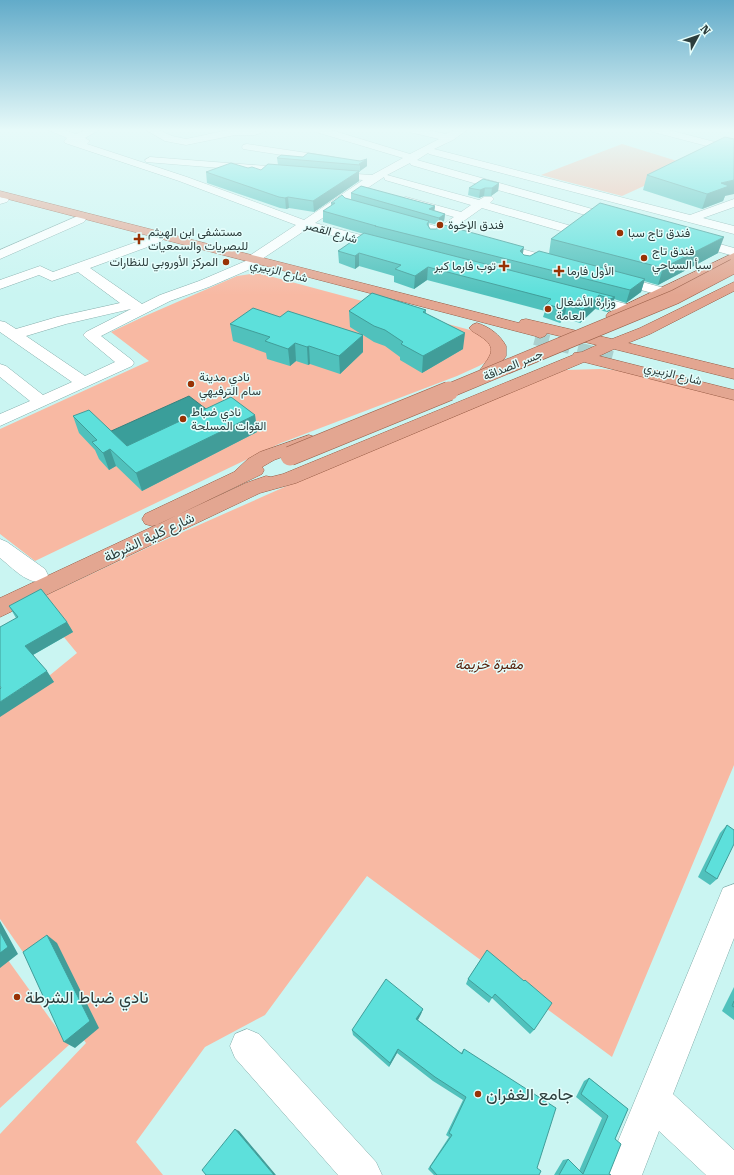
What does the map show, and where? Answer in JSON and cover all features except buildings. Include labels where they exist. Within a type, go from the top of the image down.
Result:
[{"type":"main road","name":"شارع الزبيري","points":[[0,197],[156,239],[255,261]]},
{"type":"main road","name":"شارع الزبيري","points":[[0,197],[223,251],[540,339]]},
{"type":"main road","points":[[734,257],[629,309],[578,346],[288,479],[248,482],[255,463],[267,456],[488,370],[540,339],[578,346],[614,352],[645,331],[734,286]]},
{"type":"main road","points":[[255,261],[263,272],[477,328],[614,352],[657,355],[734,374]]},
{"type":"main road","points":[[255,261],[287,262],[578,346],[734,395]]},
{"type":"main road","name":"جسر الصداقة","points":[[294,461],[675,297],[734,266]]},
{"type":"main road","name":"جسر الصداقة","points":[[294,461],[603,338],[684,301],[734,274]]},
{"type":"main road","points":[[477,328],[495,339],[499,346],[500,353],[497,361],[488,370]]},
{"type":"main road","points":[[645,331],[647,344],[657,355]]},
{"type":"main road","name":"شارع الزبيري","points":[[614,352],[734,382]]},
{"type":"main road","name":"شارع الزبيري","points":[[614,352],[734,390]]},
{"type":"main road","name":"شارع كلية الشرطة","points":[[0,594],[36,575],[294,461]]},
{"type":"main road","name":"شارع كلية الشرطة","points":[[0,608],[248,482]]},
{"type":"street","name":"شارع القصر","points":[[199,185],[308,226],[395,249]]},
{"type":"street","points":[[308,226],[353,207],[368,185]]},
{"type":"street","points":[[13,335],[62,320],[137,307],[204,284],[255,261],[372,185]]},
{"type":"street","points":[[425,185],[481,204],[571,230]]},
{"type":"street","points":[[494,185],[630,224]]},
{"type":"street","points":[[423,244],[509,185]]},
{"type":"street","points":[[560,185],[734,230]]},
{"type":"street","points":[[394,197],[463,216]]},
{"type":"street","points":[[559,239],[612,199]]},
{"type":"street","points":[[692,218],[734,203]]},
{"type":"street","points":[[709,212],[734,219]]},
{"type":"street","points":[[388,216],[573,267]]},
{"type":"street","points":[[0,255],[80,219]]},
{"type":"street","points":[[682,238],[734,252]]},
{"type":"street","points":[[0,285],[40,270],[52,277],[156,239]]},
{"type":"street","points":[[524,266],[548,248]]},
{"type":"street","points":[[80,267],[137,307]]},
{"type":"street","points":[[603,276],[663,292]]},
{"type":"street","points":[[574,295],[629,309]]},
{"type":"street","points":[[0,421],[126,363],[91,335],[137,307]]},
{"type":"street","points":[[0,325],[84,383]]},
{"type":"street","points":[[0,369],[42,402]]},
{"type":"street","points":[[0,548],[36,575]]},
{"type":"street","points":[[624,1175],[734,899]]},
{"type":"street","points":[[247,1046],[363,1175]]},
{"type":"street","points":[[654,1101],[733,1175]]},
{"type":"green space","points":[[579,185],[646,185],[622,196]]},
{"type":"green space","name":"نادي ضباط القوات المسلحة","points":[[258,273],[485,334],[494,342],[493,358],[457,376],[281,443],[35,561],[0,534],[0,429],[149,361],[111,332],[237,276]]},
{"type":"green space","name":"مقبرة خزيمة","points":[[600,369],[638,372],[734,397],[734,765],[612,1057],[367,876],[265,1015],[205,1047],[136,1142],[163,1175],[0,1175],[0,1134],[86,1043],[0,919],[0,716],[77,653],[34,601],[147,548],[411,431],[565,370]]},
{"type":"green space","name":"نادي ضباط الشرطة","points":[[0,949],[69,1045],[0,1108]]},
{"type":"water","points":[[189,396],[214,415],[133,454],[109,432]]},
{"type":"tunnel","points":[[535,338],[612,358]]},
{"type":"place","name":"فندق الإخوة","points":[[440,225]]},
{"type":"place","name":"فندق تاج سبا","points":[[620,233]]},
{"type":"place","name":"مستشفى ابن الهيثم للبصريات والسمعيات","points":[[139,239]]},
{"type":"place","name":"فندق تاج سبأ السياحي","points":[[644,258]]},
{"type":"place","name":"المركز الأوروبي للنظارات","points":[[226,262]]},
{"type":"place","name":"توب فارما كير","points":[[504,266]]},
{"type":"place","name":"الأول فارما","points":[[559,271]]},
{"type":"place","name":"وزارة الأشغال العامة","points":[[548,309]]},
{"type":"place","name":"نادي مدينة سام الترفيهي","points":[[191,384]]},
{"type":"place","name":"نادي ضباط القوات المسلحة","points":[[183,419]]},
{"type":"place","name":"نادي ضباط الشرطة","points":[[17,997]]},
{"type":"place","name":"جامع الغفران","points":[[478,1094]]}]
